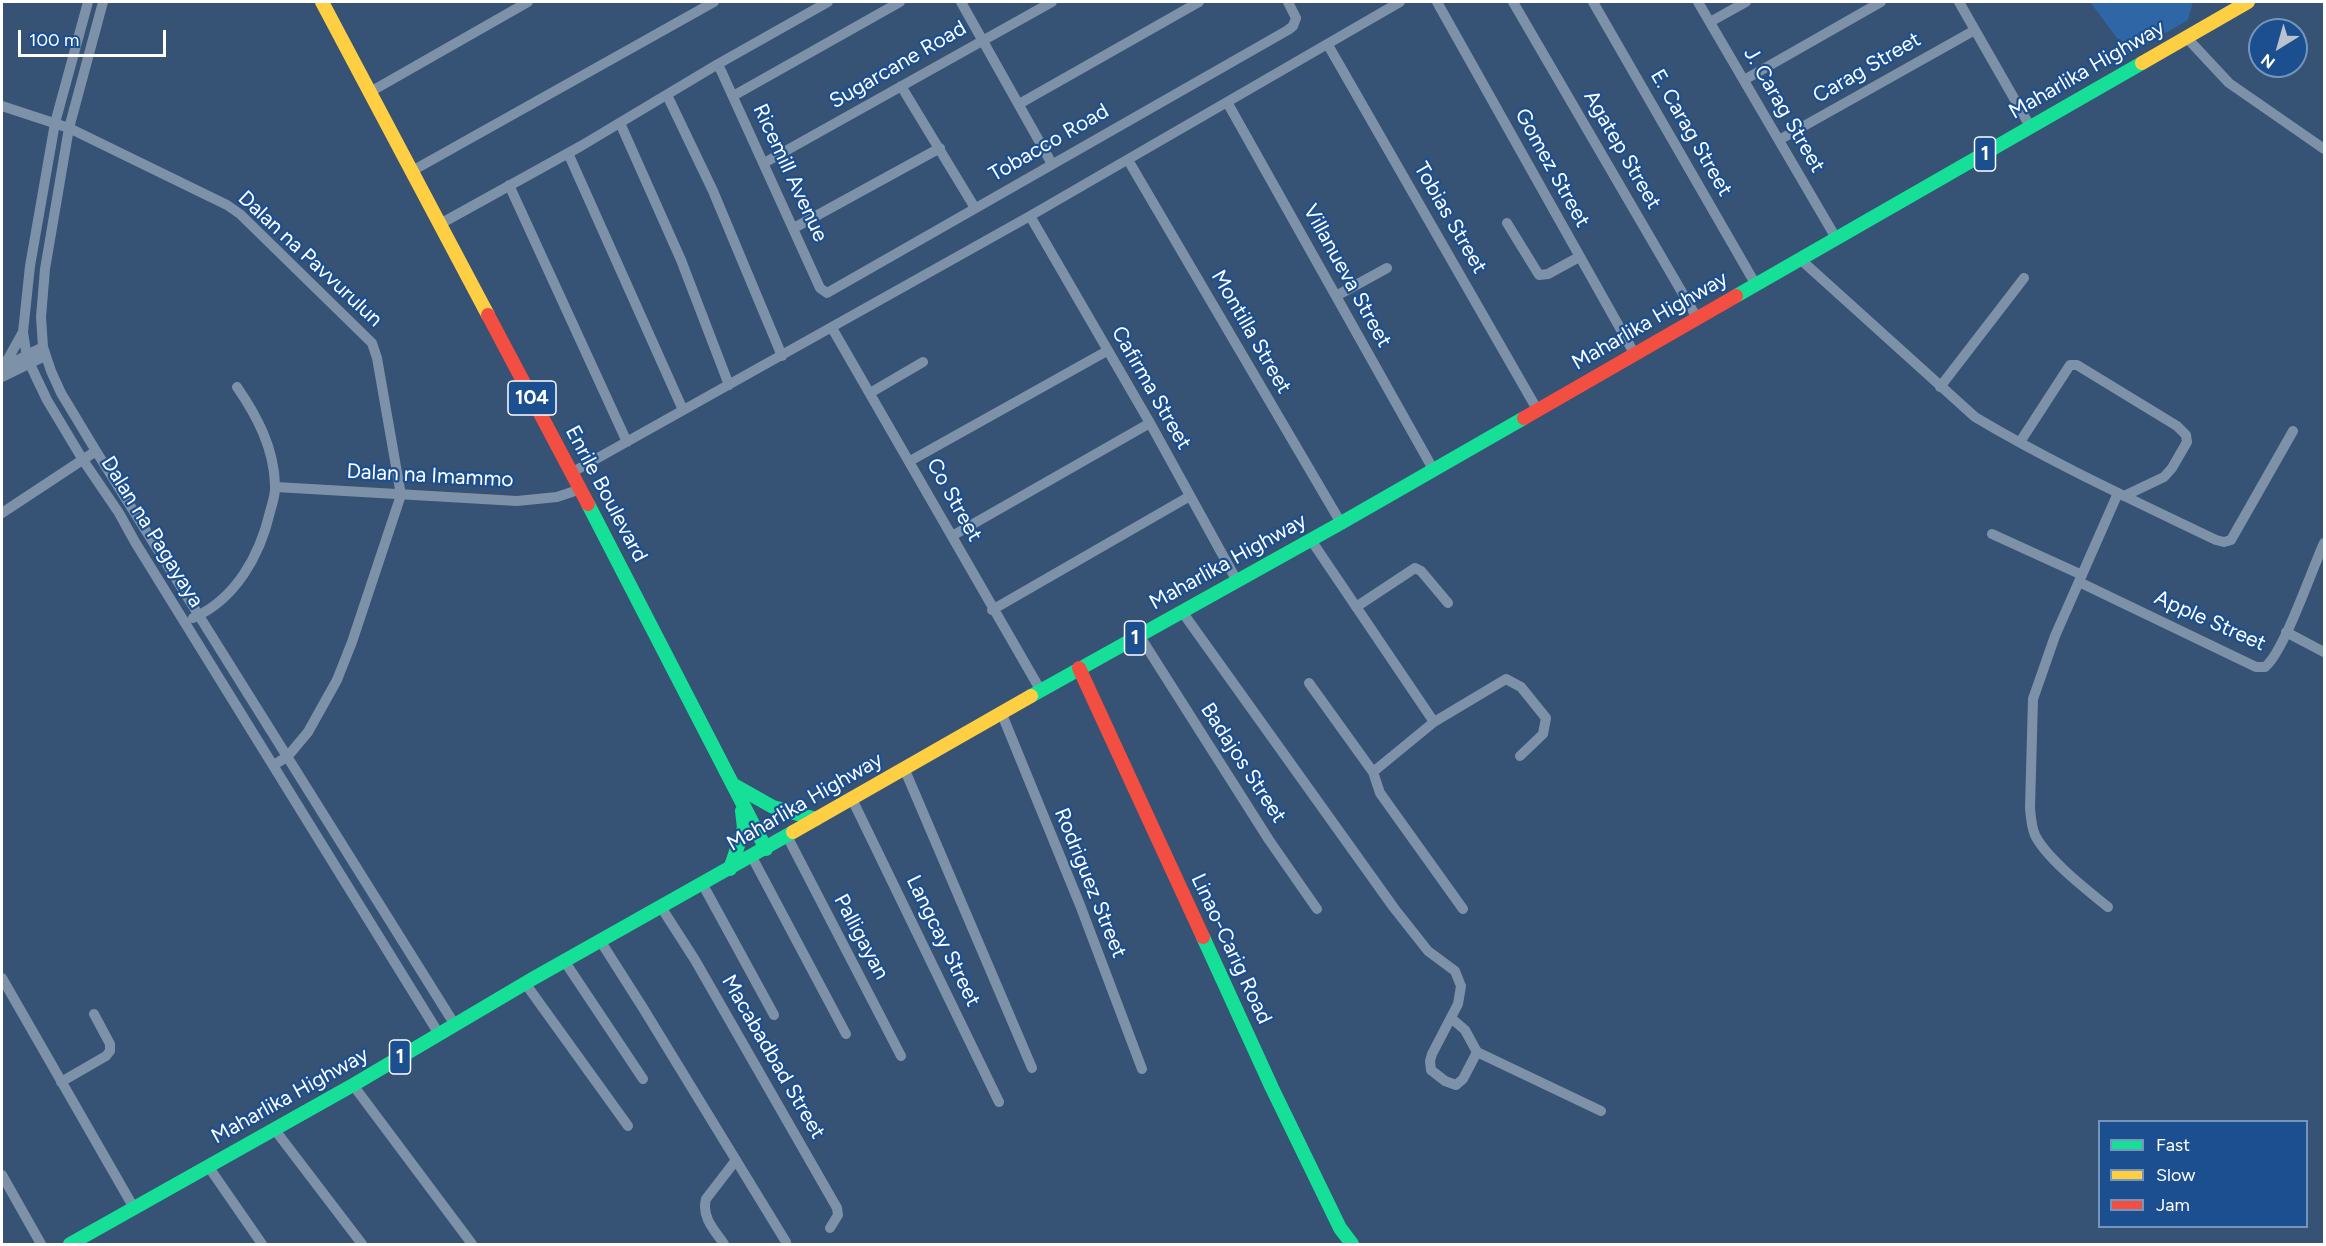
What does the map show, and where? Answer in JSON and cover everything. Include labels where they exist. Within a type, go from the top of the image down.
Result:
[{"type":"main road","name":"Enrile Boulevard","points":[[322,2],[580,489],[766,849]]},
{"type":"main road","name":"Maharlika Highway","points":[[70,1245],[275,1130],[525,983],[704,885],[851,797],[1079,668],[1183,613],[1538,411],[1634,353],[2031,128],[2241,4]]},
{"type":"main road","name":"Linao-Carig Road","points":[[1079,668],[1272,1088],[1340,1228],[1352,1245]]},
{"type":"main road","points":[[730,782],[755,800],[778,811],[816,819]]},
{"type":"main road","points":[[730,869],[744,828],[738,796]]},
{"type":"street","name":"Dalan na Pagayaya","points":[[88,2],[55,123],[30,266],[23,332],[34,376],[83,460],[186,621],[439,1034]]},
{"type":"street","name":"Dalan na Pagayaya","points":[[103,2],[69,128],[45,269],[41,317],[44,352],[61,393],[96,451],[454,1025]]},
{"type":"street","points":[[370,92],[528,2]]},
{"type":"street","points":[[412,171],[714,2]]},
{"type":"street","points":[[440,224],[620,123],[815,5],[828,2]]},
{"type":"street","points":[[733,96],[900,2]]},
{"type":"street","points":[[961,2],[1052,164]]},
{"type":"street","name":"Sugarcane Road","points":[[764,163],[1052,2]]},
{"type":"street","points":[[1019,104],[1199,2]]},
{"type":"street","name":"Tobacco Road","points":[[831,292],[1288,30],[1296,18],[1288,2]]},
{"type":"street","points":[[571,473],[1030,216],[1400,2]]},
{"type":"street","name":"Gomez Street","points":[[1437,2],[1634,353]]},
{"type":"street","name":"Agatep Street","points":[[1514,2],[1698,317]]},
{"type":"street","name":"E. Carag Street","points":[[1593,2],[1756,285]]},
{"type":"street","name":"J. Carag Street","points":[[1698,2],[1836,238]]},
{"type":"street","points":[[1710,22],[1746,2]]},
{"type":"street","points":[[1744,80],[1881,2]]},
{"type":"street","points":[[1959,2],[2031,128]]},
{"type":"street","name":"Carag Street","points":[[1779,141],[1976,30]]},
{"type":"street","points":[[2186,37],[2229,83],[2325,149]]},
{"type":"street","name":"Tobias Street","points":[[1328,45],[1538,411]]},
{"type":"street","name":"Ricemill Avenue","points":[[718,64],[820,288],[825,292],[831,292]]},
{"type":"street","points":[[901,86],[975,208]]},
{"type":"street","points":[[667,95],[713,191],[782,356]]},
{"type":"street","name":"Villanueva Street","points":[[1227,102],[1433,469]]},
{"type":"street","name":"Dalan na Pavvurulun","points":[[2,106],[69,128],[233,210],[372,343],[377,358],[401,495],[337,680],[308,732],[288,756],[274,765]]},
{"type":"street","points":[[620,123],[681,260],[729,385]]},
{"type":"street","points":[[794,228],[940,148]]},
{"type":"street","points":[[568,153],[683,410]]},
{"type":"street","name":"Montilla Street","points":[[1128,160],[1341,523]]},
{"type":"street","points":[[510,184],[627,442]]},
{"type":"street","name":"Cafirma Street","points":[[1030,216],[1150,423],[1237,581]]},
{"type":"street","points":[[1507,223],[1539,275],[1548,274],[1579,257]]},
{"type":"street","points":[[1800,259],[1975,417],[2019,442],[2216,540],[2227,542],[2235,532],[2293,431]]},
{"type":"street","points":[[1336,296],[1387,268]]},
{"type":"street","points":[[1940,387],[2024,278]]},
{"type":"street","name":"Co Street","points":[[832,328],[910,461],[992,610],[1041,691]]},
{"type":"street","points":[[5,371],[23,332]]},
{"type":"street","points":[[910,461],[1107,351]]},
{"type":"street","points":[[5,371],[44,352]]},
{"type":"street","points":[[870,393],[923,362]]},
{"type":"street","points":[[2019,442],[2070,365],[2077,365],[2177,426],[2186,435],[2187,442],[2172,468],[2163,477],[2121,494],[2055,636],[2033,699],[2031,823],[2036,837],[2054,859],[2108,907]]},
{"type":"street","points":[[5,371],[34,376]]},
{"type":"street","points":[[186,621],[199,615],[233,588],[247,570],[261,541],[276,487],[268,444],[262,427],[237,387]]},
{"type":"street","points":[[952,536],[1150,423]]},
{"type":"street","points":[[2,513],[96,451]]},
{"type":"street","name":"Dalan na Imammo","points":[[276,487],[517,501],[557,497],[580,489]]},
{"type":"street","points":[[992,610],[1190,496]]},
{"type":"street","name":"Apple Street","points":[[1992,534],[2256,667],[2265,667],[2270,662],[2321,558],[2325,543]]},
{"type":"street","points":[[1311,540],[1434,722]]},
{"type":"street","points":[[1356,607],[1415,568],[1448,603]]},
{"type":"street","points":[[1183,613],[1423,945],[1457,974],[1461,994],[1432,1054],[1431,1070],[1445,1081],[1456,1085],[1463,1079],[1477,1052]]},
{"type":"street","points":[[2286,632],[2325,652]]},
{"type":"street","name":"Badajos Street","points":[[1139,635],[1269,840],[1317,909]]},
{"type":"street","points":[[1373,772],[1434,722],[1500,681],[1510,680],[1521,687],[1546,718],[1543,734],[1520,756]]},
{"type":"street","points":[[1309,683],[1373,772],[1380,794],[1464,909]]},
{"type":"street","name":"Rodriguez Street","points":[[1001,712],[1080,905],[1142,1069]]},
{"type":"street","points":[[904,768],[1032,1068]]},
{"type":"street","name":"Langcay Street","points":[[851,797],[999,1102]]},
{"type":"street","name":"Palligayan","points":[[787,837],[901,1056]]},
{"type":"street","points":[[752,857],[846,1034]]},
{"type":"street","points":[[704,885],[774,1015]]},
{"type":"street","name":"Macabadbad Street","points":[[661,907],[695,960],[826,1187],[838,1215],[830,1228]]},
{"type":"street","points":[[601,942],[786,1242]]},
{"type":"street","points":[[565,962],[643,1079]]},
{"type":"street","points":[[2,978],[134,1208]]},
{"type":"street","points":[[525,983],[628,1126]]},
{"type":"street","points":[[61,1082],[106,1056],[110,1051],[110,1044],[94,1014]]},
{"type":"street","points":[[1451,1018],[1465,1030],[1477,1052],[1601,1111]]},
{"type":"street","points":[[353,1085],[472,1245]]},
{"type":"street","points":[[275,1130],[362,1245]]},
{"type":"street","points":[[724,1245],[710,1224],[704,1207],[706,1199],[736,1160]]},
{"type":"street","points":[[208,1166],[262,1245]]},
{"type":"street","points":[[2,1175],[41,1245]]},
{"type":"shaded area","points":[[2090,2],[2193,2],[2188,20],[2129,54]]},
{"type":"traffic: fast","points":[[1736,296],[2142,63]]},
{"type":"traffic: fast","points":[[1031,696],[1524,418]]},
{"type":"traffic: fast","points":[[588,504],[766,849]]},
{"type":"traffic: fast","points":[[734,785],[773,807],[816,819]]},
{"type":"traffic: fast","points":[[730,869],[744,828],[742,811]]},
{"type":"traffic: fast","points":[[70,1244],[353,1085],[534,978],[793,832]]},
{"type":"traffic: fast","points":[[1203,937],[1272,1088],[1340,1228],[1352,1244]]},
{"type":"traffic: slow","points":[[322,2],[488,315]]},
{"type":"traffic: slow","points":[[2142,63],[2248,2]]},
{"type":"traffic: slow","points":[[793,832],[1031,696]]},
{"type":"traffic: jam","points":[[1524,418],[1736,296]]},
{"type":"traffic: jam","points":[[488,315],[588,504]]},
{"type":"traffic: jam","points":[[1079,668],[1203,937]]}]
